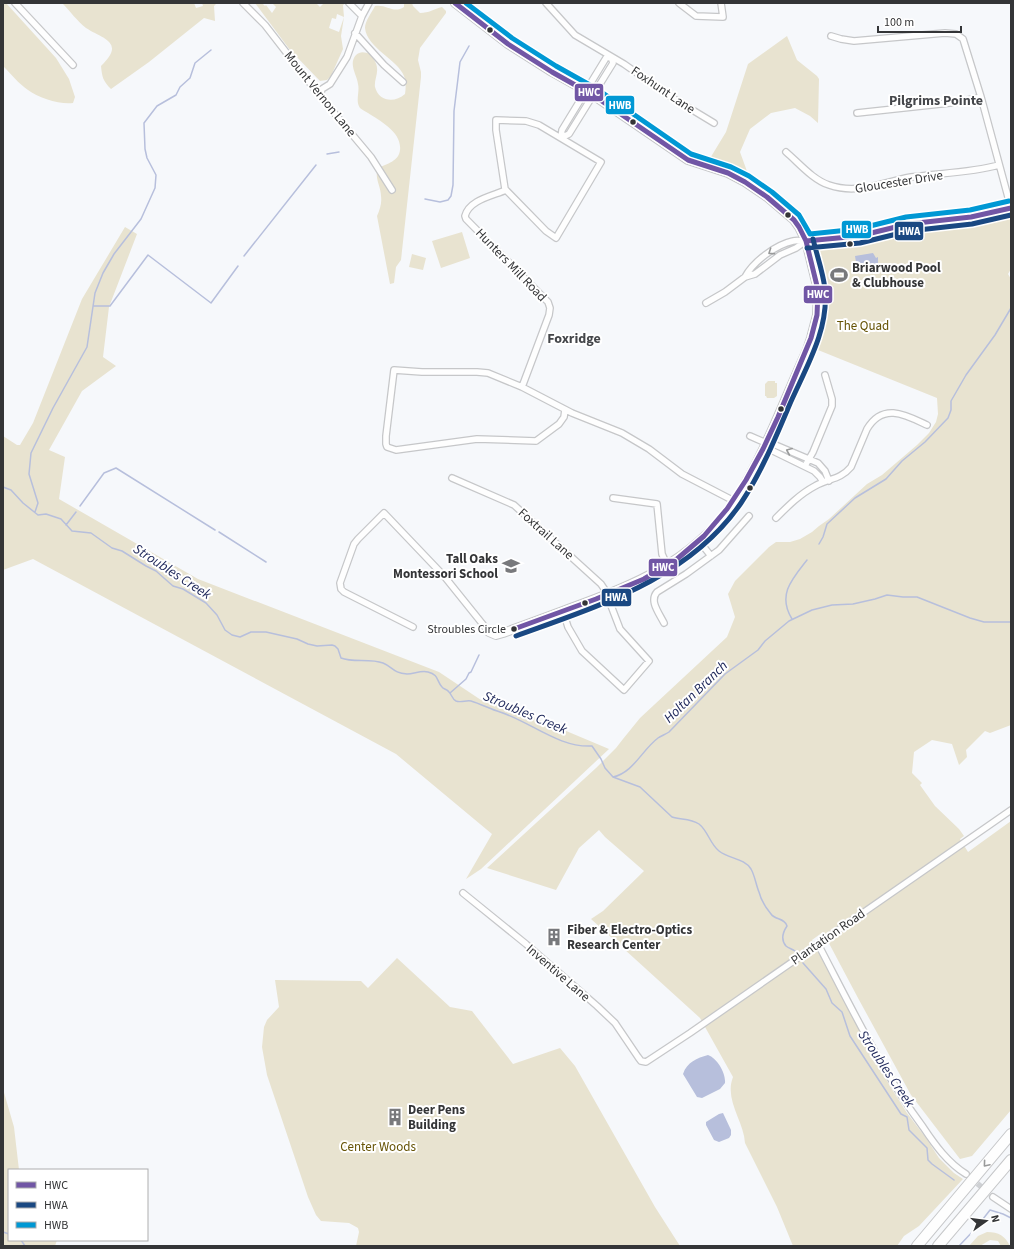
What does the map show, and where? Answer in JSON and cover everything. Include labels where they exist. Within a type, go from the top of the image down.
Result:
[{"type":"highway","points":[[917,1246],[1011,1134]]},
{"type":"highway","points":[[938,1246],[1011,1160]]},
{"type":"street","points":[[15,3],[73,65]]},
{"type":"street","name":"Mount Vernon Lane","points":[[243,3],[265,25],[320,96],[371,157],[392,190]]},
{"type":"street","points":[[349,3],[362,16]]},
{"type":"street","points":[[320,96],[322,89],[330,84],[347,57],[355,33],[369,3]]},
{"type":"street","name":"Foxhunt Lane","points":[[546,3],[575,35],[624,64],[671,97],[714,123]]},
{"type":"street","points":[[679,3],[696,16],[723,17],[722,3]]},
{"type":"street","points":[[413,627],[342,591],[340,587],[340,583],[354,544],[384,513],[444,576],[489,632],[496,634],[503,634],[606,595],[644,578],[667,565],[699,541],[718,522],[734,501],[756,465],[766,443],[807,350],[817,315],[818,290],[806,241],[794,220],[771,200],[745,182],[728,173],[688,160],[590,92],[552,72],[508,44],[461,5]]},
{"type":"street","points":[[355,33],[384,65],[403,82]]},
{"type":"street","points":[[706,303],[725,292],[745,277],[755,274],[774,259],[806,241],[859,236],[908,224],[958,219],[1011,208],[965,42],[956,34],[945,33],[854,41],[831,36]]},
{"type":"street","points":[[561,138],[569,134],[590,92],[612,63],[611,57]]},
{"type":"street","points":[[857,113],[959,102],[981,96]]},
{"type":"street","points":[[496,120],[530,122],[561,138],[601,162],[556,238],[546,231],[506,190],[502,175],[496,120]]},
{"type":"street","name":"Gloucester Drive","points":[[786,152],[822,182],[848,190],[870,188],[910,178],[971,172],[999,165]]},
{"type":"street","name":"Hunters Mill Road","points":[[506,190],[475,203],[469,208],[465,216],[466,219],[548,302],[550,308],[549,315],[522,387]]},
{"type":"street","points":[[565,410],[564,417],[559,424],[536,442],[477,439],[396,450],[388,447],[386,444],[394,370],[422,372],[484,372],[522,387],[565,410],[622,433],[682,474],[734,501]]},
{"type":"street","points":[[806,466],[832,406],[832,399],[825,374]]},
{"type":"street","points":[[776,518],[797,497],[816,485],[844,475],[851,467],[867,429],[877,418],[884,414],[900,413],[927,425]]},
{"type":"street","points":[[750,436],[818,463],[823,468],[826,481]]},
{"type":"street","points":[[766,443],[771,450],[814,470],[826,481]]},
{"type":"street","name":"Foxtrail Lane","points":[[452,478],[516,506],[601,584],[620,629],[649,661],[624,690],[582,651],[568,627],[563,611]]},
{"type":"street","points":[[613,498],[657,504],[662,554],[667,565]]},
{"type":"street","points":[[664,623],[653,601],[654,595],[719,550],[748,516]]},
{"type":"street","points":[[699,541],[711,556]]},
{"type":"street","name":"Plantation Road","points":[[644,1062],[654,1058],[1011,810]]},
{"type":"street","name":"Inventive Lane","points":[[463,893],[526,944],[597,1006],[615,1023],[638,1058],[644,1062]]},
{"type":"street","points":[[818,944],[865,1032],[908,1107],[948,1160],[966,1174]]},
{"type":"street","points":[[992,1197],[1011,1210]]},
{"type":"green space","points":[[3,3],[6,3],[56,58],[69,79],[75,97],[73,103],[56,102],[32,93],[21,85],[3,66]]},
{"type":"green space","points":[[62,3],[194,3],[196,8],[203,6],[202,3],[217,3],[214,6],[215,21],[204,18],[149,62],[111,89],[103,79],[101,66],[112,51],[112,46],[105,39],[86,28]]},
{"type":"green space","points":[[255,3],[262,3],[265,6],[266,5],[272,13],[276,7],[272,3],[316,3],[320,7],[324,3],[346,3],[343,5],[344,17],[341,36],[343,49],[331,76],[327,80],[320,81],[290,50]],"holes":[[[337,14],[344,17],[339,32],[329,28],[332,18],[336,19]]]},
{"type":"green space","points":[[404,3],[412,3],[420,13],[429,12],[442,7],[446,13],[420,48],[418,60],[421,77],[401,260],[396,267],[394,283],[390,284],[377,216],[380,206],[381,192],[377,179],[377,172],[378,168],[392,162],[397,157],[400,150],[400,144],[394,132],[360,108],[358,102],[358,84],[353,62],[356,55],[361,52],[370,54],[377,66],[375,87],[380,96],[388,100],[392,100],[405,94],[405,80],[401,70],[371,42],[365,28],[367,20],[375,6],[383,6],[397,10],[404,7]]},
{"type":"green space","points":[[787,36],[797,60],[819,79],[818,123],[810,116],[795,108],[771,113],[750,129],[740,152],[748,174],[709,160],[726,132],[748,64]]},
{"type":"green space","name":"The Quad","points":[[1011,213],[1011,269],[1008,274],[1011,279],[1011,725],[990,733],[985,731],[966,750],[967,757],[959,765],[952,744],[932,740],[914,752],[912,773],[922,783],[920,785],[935,806],[959,829],[964,836],[960,839],[968,852],[1011,821],[1011,1110],[972,1156],[960,1159],[911,1095],[823,932],[812,940],[890,1086],[939,1158],[954,1173],[963,1179],[919,1226],[904,1236],[897,1246],[793,1246],[777,1207],[745,1143],[744,1135],[731,1094],[733,1077],[700,1018],[591,919],[603,911],[644,871],[599,830],[579,848],[556,890],[487,868],[596,768],[616,748],[640,718],[727,637],[735,617],[728,594],[735,581],[769,547],[776,542],[790,542],[800,539],[812,532],[829,519],[867,484],[882,475],[917,445],[929,433],[936,422],[938,414],[937,398],[818,350],[826,310],[827,291],[816,253],[819,246],[859,242],[909,229],[974,222]]},
{"type":"green space","points":[[125,227],[137,234],[109,307],[103,357],[116,366],[82,391],[49,450],[65,457],[59,499],[198,579],[439,672],[481,700],[490,699],[609,749],[481,869],[466,879],[492,834],[396,754],[33,559],[3,570],[3,436],[17,445],[20,445],[33,423],[82,299]]},
{"type":"green space","points":[[462,232],[470,258],[441,268],[432,241]]},
{"type":"green space","points":[[412,254],[426,258],[423,270],[409,267]]},
{"type":"green space","points":[[768,381],[775,381],[775,383],[777,383],[777,396],[774,398],[767,398],[765,396],[765,384]]},
{"type":"green space","name":"Center Woods","points":[[397,958],[450,1007],[472,1011],[513,1064],[560,1048],[575,1066],[655,1207],[680,1246],[356,1246],[359,1232],[358,1228],[349,1223],[321,1221],[316,1215],[308,1197],[267,1075],[262,1047],[264,1027],[267,1020],[279,1007],[275,980],[361,981],[368,988]]},
{"type":"green space","points":[[3,1089],[14,1127],[19,1169],[8,1169],[8,1241],[57,1241],[55,1246],[3,1246]]},
{"type":"green space","points":[[987,1232],[1001,1235],[1010,1246],[1001,1246],[998,1241],[990,1240],[980,1246],[969,1246],[978,1236]]},
{"type":"water","points":[[873,253],[876,258],[878,257],[877,265],[864,265],[857,268],[855,256]]},
{"type":"water","points":[[708,1055],[715,1059],[720,1066],[724,1075],[725,1083],[720,1089],[702,1098],[697,1097],[683,1074],[687,1066],[693,1061]]},
{"type":"water","points":[[723,1113],[731,1130],[731,1135],[729,1138],[719,1142],[714,1140],[706,1125],[706,1122]]},
{"type":"waterway","points":[[425,199],[440,202],[448,200],[451,196],[453,185],[454,111],[460,62],[469,46]]},
{"type":"waterway","points":[[35,512],[38,503],[29,474],[31,453],[53,408],[87,347],[95,293],[103,273],[114,254],[141,219],[155,188],[156,175],[147,158],[145,149],[144,123],[157,106],[176,95],[180,87],[190,78],[195,63],[211,50]]},
{"type":"waterway","points":[[327,154],[339,152]]},
{"type":"waterway","points":[[244,256],[316,165]]},
{"type":"waterway","points":[[94,306],[110,306],[148,255],[211,303],[238,266]]},
{"type":"waterway","points":[[819,544],[827,524],[855,498],[886,479],[902,461],[925,442],[948,418],[951,410],[951,401],[966,375],[995,335],[1011,308]]},
{"type":"waterway","points":[[80,506],[104,473],[116,468],[215,530]]},
{"type":"waterway","name":"Stroubles Creek","points":[[3,487],[11,490],[23,503],[38,515],[46,514],[61,519],[72,531],[91,533],[112,548],[122,551],[156,571],[173,586],[183,589],[206,603],[217,615],[225,630],[232,635],[240,637],[251,632],[266,632],[297,639],[317,646],[335,646],[338,649],[341,658],[383,663],[396,671],[407,674],[423,671],[432,673],[436,676],[443,688],[448,691],[456,701],[475,702],[512,716],[557,739],[580,746],[592,746],[605,768],[613,777],[640,787],[672,817],[699,824],[705,830],[713,845],[719,851],[748,865],[751,869],[762,901],[773,916],[786,923],[787,926],[783,936],[784,943],[787,947],[795,951]]},
{"type":"waterway","points":[[66,525],[76,512]]},
{"type":"waterway","points":[[219,532],[266,562]]},
{"type":"waterway","points":[[792,619],[788,610],[786,595],[788,588],[796,574],[807,560]]},
{"type":"waterway","name":"Holtan Branch","points":[[613,777],[626,771],[652,743],[669,732],[725,674],[758,650],[765,641],[789,621],[812,610],[832,605],[853,604],[887,595],[917,597],[984,622],[1011,622]]},
{"type":"waterway","points":[[450,693],[466,679],[479,655]]},
{"type":"waterway","name":"Stroubles Creek","points":[[803,963],[826,989],[832,1003],[842,1012],[850,1036],[901,1114],[907,1117],[909,1130],[927,1148],[928,1160],[954,1180]]},
{"type":"waterway","points":[[959,1246],[990,1210],[1011,1218]]},
{"type":"waterway","points":[[3,1232],[8,1234]]},
{"type":"waterway","points":[[22,1241],[25,1246]]},
{"type":"tunnel","points":[[971,1178],[993,1197]]},
{"type":"transit line","name":"HWC","points":[[455,3],[508,44],[552,72],[593,95],[688,160],[728,173],[745,182],[767,197],[794,220],[799,227],[806,241],[818,290],[817,315],[811,338],[778,417],[746,480],[727,509],[704,536],[677,559],[644,579],[596,599],[514,629]]},
{"type":"transit line","name":"HWB","points":[[466,3],[512,38],[556,66],[597,89],[691,154],[731,167],[749,176],[772,192],[799,215],[810,234],[858,229],[906,217],[970,210],[1009,201]]},
{"type":"transit line","name":"HWC","points":[[806,241],[859,236],[908,224],[971,217],[1011,208]]},
{"type":"transit line","name":"HWA","points":[[807,248],[860,243],[909,231],[972,224],[1011,215]]},
{"type":"transit line","name":"HWA","points":[[516,636],[610,601],[669,571],[695,552],[720,529],[741,503],[767,456],[820,335],[825,305],[825,289],[813,239]]},
{"type":"place","name":"Briarwood Pool & Clubhouse","points":[[839,275]]},
{"type":"place","name":"Tall Oaks Montessori School","points":[[511,566]]},
{"type":"place","name":"Stroubles Circle","points":[[514,629]]},
{"type":"place","name":"Fiber & Electro-Optics Research Center","points":[[554,937]]},
{"type":"place","name":"Deer Pens Building","points":[[395,1117]]},
{"type":"district","name":"Pilgrims Pointe","points":[[936,101]]},
{"type":"district","name":"Foxridge","points":[[574,339]]}]
